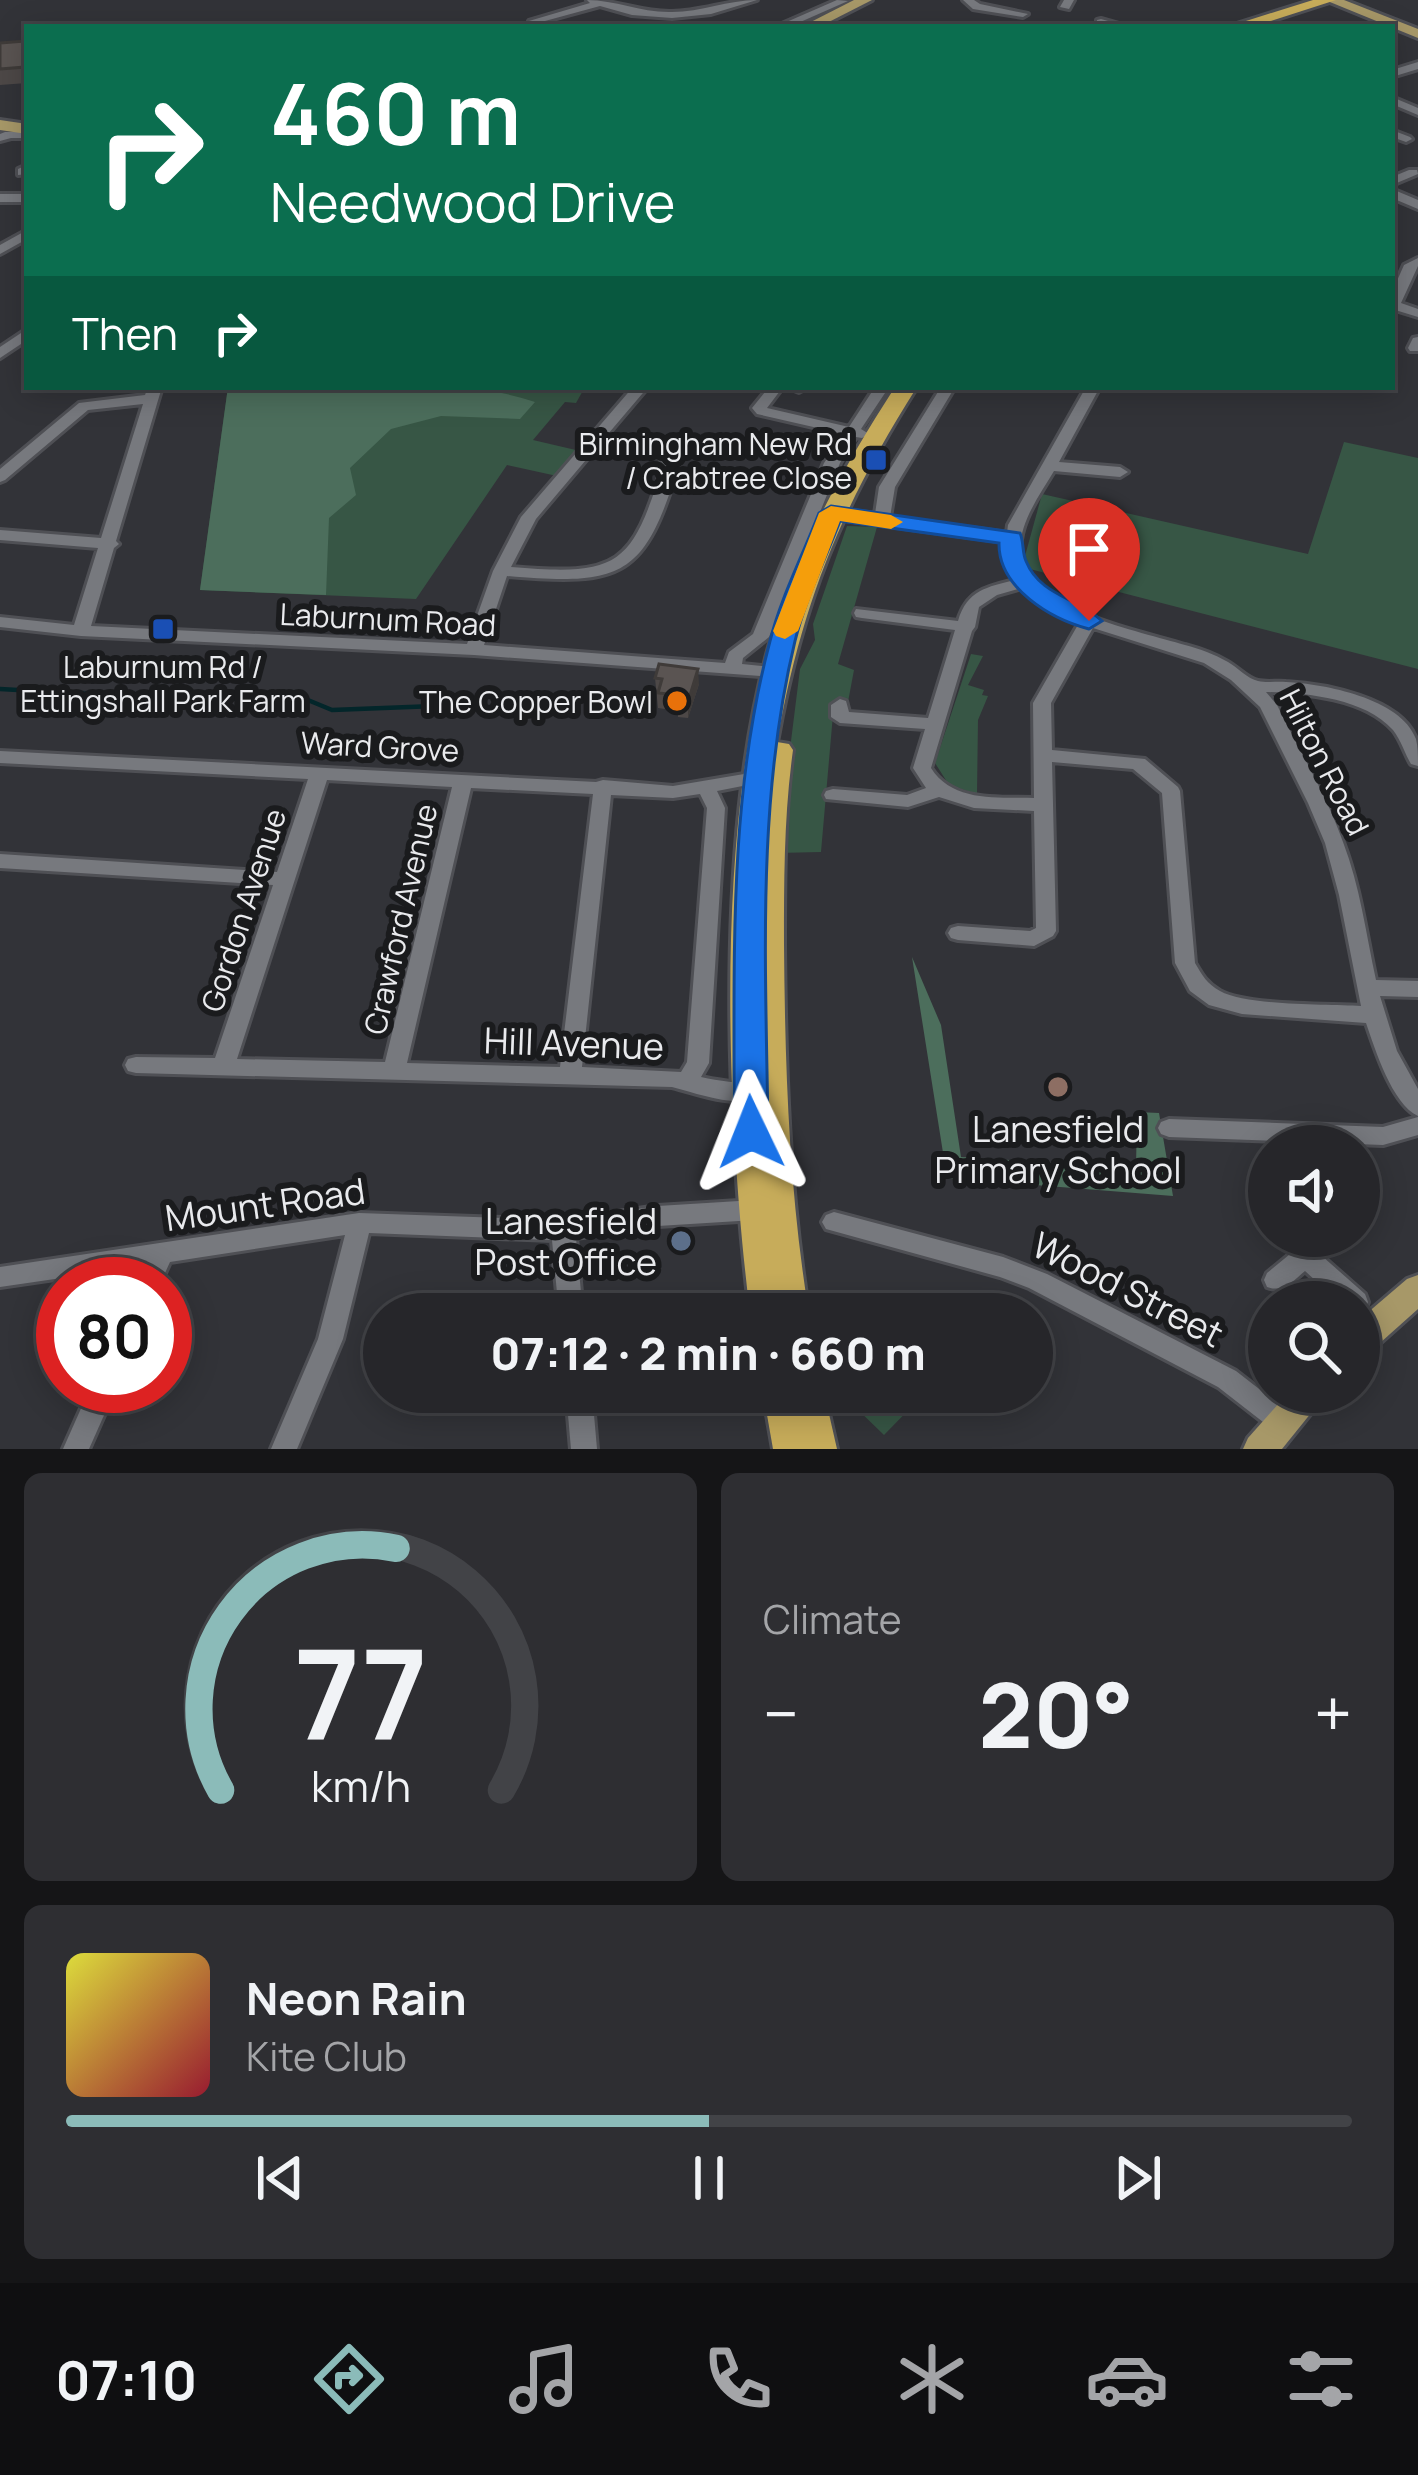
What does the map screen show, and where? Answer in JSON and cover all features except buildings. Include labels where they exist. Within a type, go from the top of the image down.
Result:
[{"type":"highway","points":[[1235,24],[1308,0]]},
{"type":"highway","points":[[1275,12],[1330,0]]},
{"type":"highway","points":[[786,1293],[766,1210],[749,1093],[750,872],[783,673],[817,582],[862,434],[903,390]]},
{"type":"highway","points":[[837,514],[918,390]]},
{"type":"highway","points":[[766,778],[768,1293]]},
{"type":"highway","points":[[786,1413],[793,1449]]},
{"type":"highway","points":[[810,1413],[817,1449]]},
{"type":"main road","points":[[1330,0],[1392,24]]},
{"type":"main road","points":[[814,24],[861,1]]},
{"type":"main road","points":[[1260,1449],[1294,1413]]},
{"type":"street","points":[[534,21],[596,2],[648,17],[693,15],[748,0]]},
{"type":"street","points":[[968,0],[977,7],[1023,14]]},
{"type":"street","points":[[787,24],[843,1]]},
{"type":"street","points":[[693,15],[707,24]]},
{"type":"street","points":[[633,24],[648,17]]},
{"type":"street","points":[[1101,22],[1108,24]]},
{"type":"street","points":[[1395,134],[1406,140]]},
{"type":"street","points":[[1395,295],[1414,263]]},
{"type":"street","points":[[0,354],[24,335]]},
{"type":"street","points":[[474,650],[501,571],[529,517],[639,390]]},
{"type":"street","points":[[774,390],[759,408],[762,411],[862,434]]},
{"type":"street","points":[[732,670],[735,656],[760,638],[832,463],[862,434],[881,390]]},
{"type":"street","points":[[882,521],[888,508],[887,487],[945,390]]},
{"type":"street","points":[[1042,805],[963,799],[939,790],[922,768],[971,605],[978,597],[1025,582],[1011,557],[1012,538],[1091,390]]},
{"type":"street","points":[[0,478],[84,406],[154,393],[81,632]]},
{"type":"street","points":[[501,571],[587,577],[606,573],[632,558],[644,541],[671,464],[664,451],[602,437]]},
{"type":"street","points":[[1049,466],[1120,472]]},
{"type":"street","points":[[837,514],[1012,538]]},
{"type":"street","points":[[0,535],[111,544]]},
{"type":"street","name":"Hilton Road","points":[[1025,582],[1049,602],[1089,621],[1203,656],[1252,687],[1268,705],[1341,862],[1372,1015],[1397,1081],[1418,1107]]},
{"type":"street","points":[[862,613],[968,627]]},
{"type":"street","points":[[958,933],[1043,937],[1042,703],[1089,621]]},
{"type":"street","name":"Laburnum Road","points":[[0,622],[81,632],[474,650],[783,673]]},
{"type":"street","points":[[1252,687],[1304,687],[1372,710],[1400,727],[1418,760]]},
{"type":"street","points":[[840,705],[840,717],[935,724]]},
{"type":"street","points":[[1042,754],[1138,763],[1155,772],[1171,791],[1185,963],[1205,992],[1243,1006],[1372,1015]]},
{"type":"street","name":"Ward Grove","points":[[0,757],[673,792],[766,778]]},
{"type":"street","name":"Gordon Avenue","points":[[223,1067],[320,772]]},
{"type":"street","name":"Crawford Avenue","points":[[394,1071],[464,780]]},
{"type":"street","points":[[570,1074],[603,786]]},
{"type":"street","points":[[688,1080],[698,1063],[716,808],[705,786]]},
{"type":"street","points":[[833,795],[908,801],[939,790]]},
{"type":"street","points":[[0,861],[286,879]]},
{"type":"street","points":[[1368,988],[1418,989]]},
{"type":"street","name":"Hill Avenue","points":[[136,1065],[570,1074],[688,1080],[724,1093],[749,1093]]},
{"type":"street","points":[[1169,1128],[1383,1136],[1418,1126]]},
{"type":"street","name":"Mount Road","points":[[0,1277],[358,1223],[563,1230],[658,1216],[766,1210]]},
{"type":"street","points":[[284,1449],[319,1378],[346,1303],[358,1223]]},
{"type":"street","points":[[563,1230],[569,1293]]},
{"type":"street","name":"Wood Street","points":[[846,1232],[999,1265],[1038,1281],[1227,1379],[1285,1424]]},
{"type":"street","points":[[1276,1280],[1315,1250],[1384,1311]]},
{"type":"street","points":[[76,1449],[92,1413]]},
{"type":"street","points":[[581,1413],[584,1449]]},
{"type":"green space","points":[[228,390],[583,390],[576,403],[565,402],[533,440],[580,451],[557,476],[507,465],[416,599],[200,590]]},
{"type":"green space","points":[[228,390],[484,390],[535,402],[520,419],[441,416],[391,429],[350,468],[356,495],[329,518],[326,595],[200,590]]},
{"type":"green space","points":[[1344,442],[1418,458],[1418,669],[1022,567],[1042,494],[1308,554]]},
{"type":"green space","points":[[847,526],[877,527],[838,664],[854,670],[848,702],[834,703],[821,852],[777,853],[800,669],[815,640],[813,624]]},
{"type":"green space","points":[[971,654],[983,656],[968,685],[988,696],[978,720],[977,794],[949,785],[935,763]]},
{"type":"green space","points":[[912,957],[941,1025],[961,1157],[1136,1168],[1137,1112],[1159,1113],[1173,1196],[947,1178]]},
{"type":"green space","points":[[861,1413],[905,1413],[884,1435]]},
{"type":"waterway","points":[[0,689],[179,699],[303,698],[332,710],[461,705]]},
{"type":"slow traffic","points":[[785,631],[831,513],[891,522]]},
{"type":"place","name":"Birmingham New Rd / Crabtree Close","points":[[876,460]]},
{"type":"place","name":"Laburnum Rd / Ettingshall Park Farm","points":[[163,629]]},
{"type":"place","name":"The Copper Bowl","points":[[677,701]]},
{"type":"place","name":"Lanesfield Primary School","points":[[1058,1087]]},
{"type":"place","name":"Lanesfield Post Office","points":[[681,1241]]},
{"type":"route","points":[[751,1132],[750,872],[756,778],[783,638],[831,513],[1012,538],[1011,557],[1025,582],[1067,613],[1089,621]]}]
